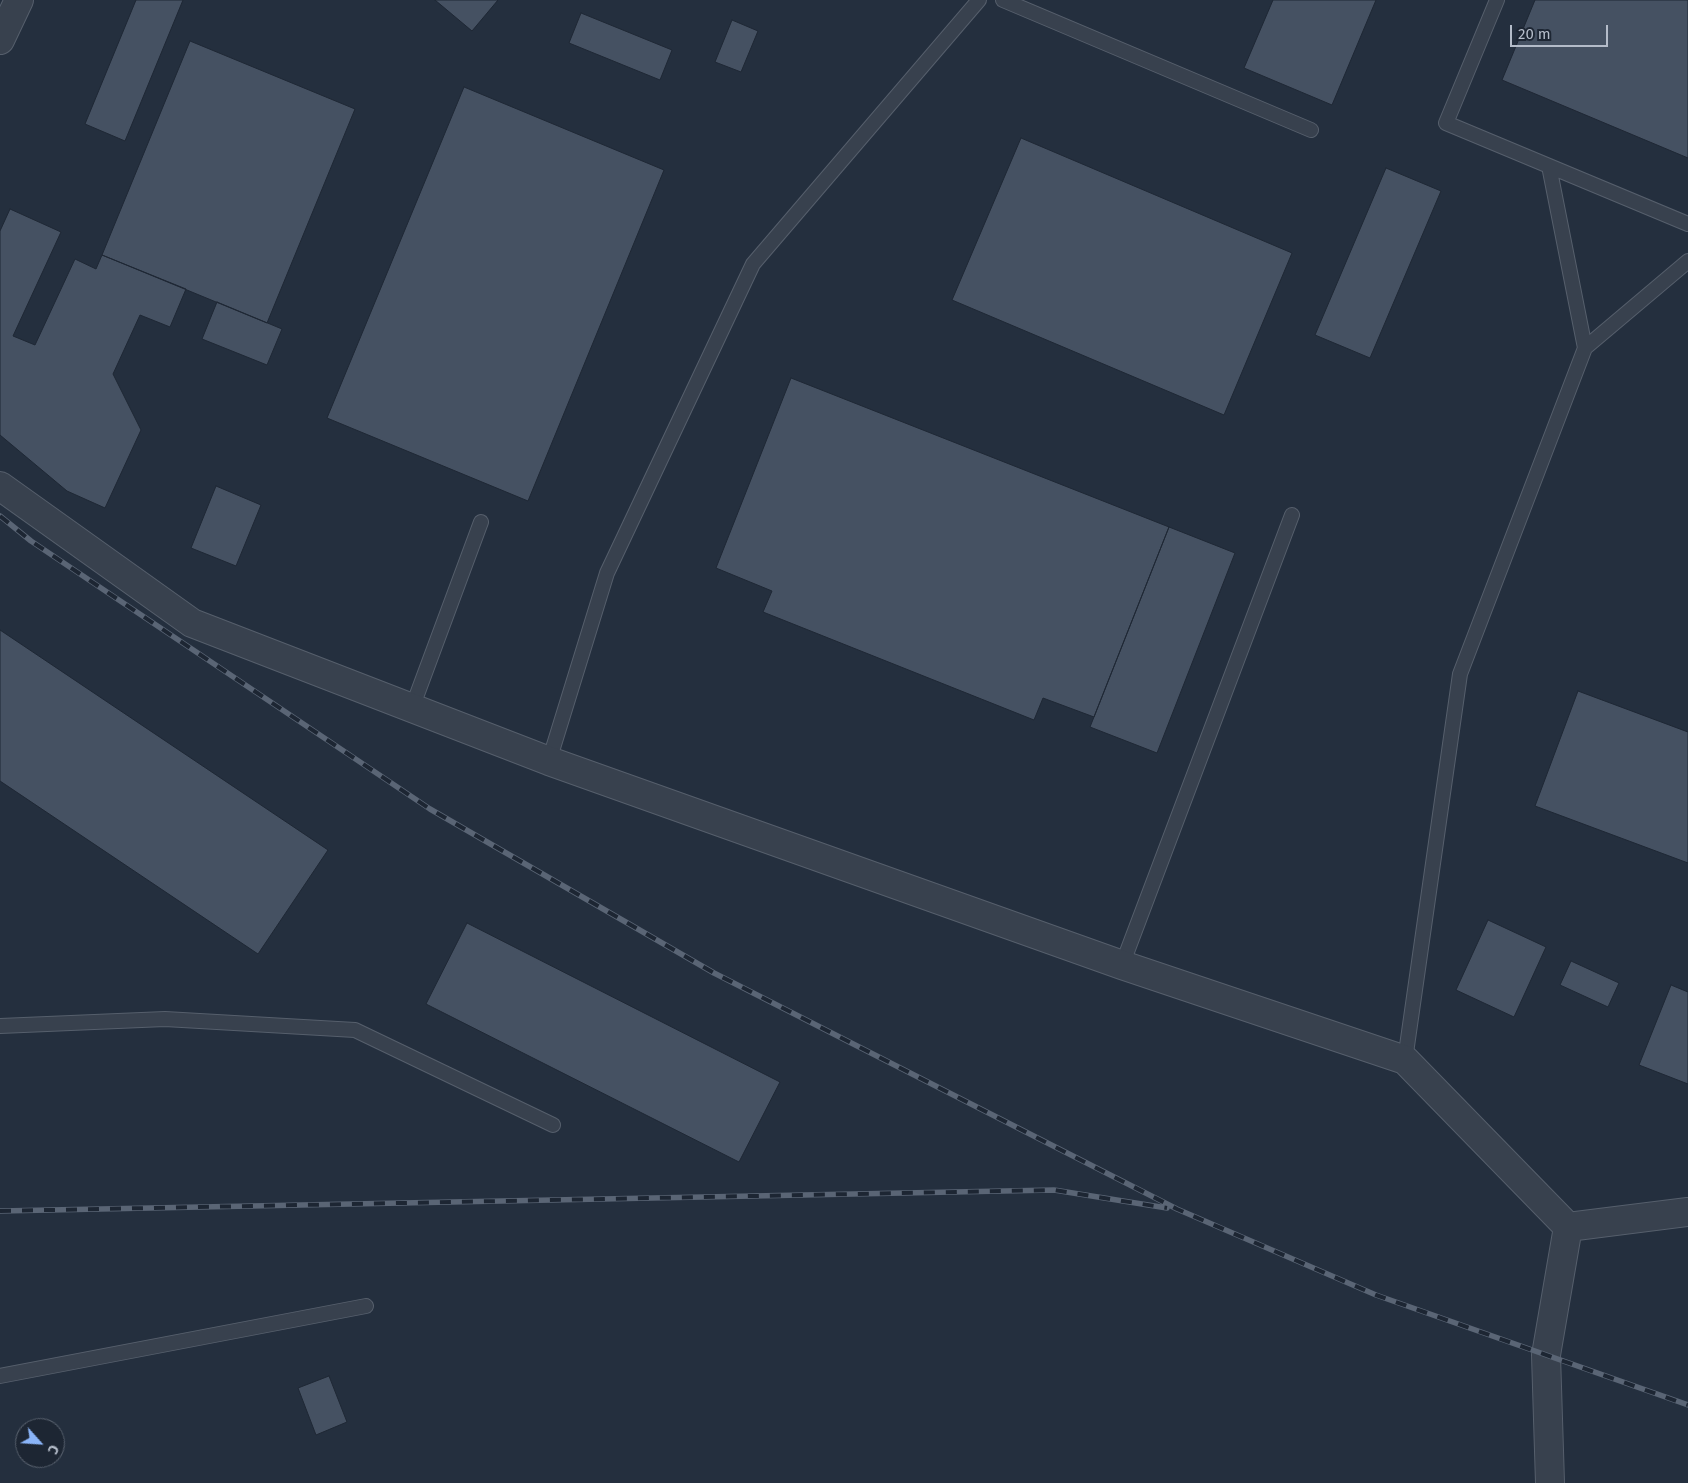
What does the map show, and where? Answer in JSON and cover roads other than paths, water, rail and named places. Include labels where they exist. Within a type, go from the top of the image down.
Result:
[{"type":"street","points":[[0,40],[19,0]]},
{"type":"street","points":[[0,486],[192,623],[549,761],[1122,965],[1405,1060],[1568,1227]]},
{"type":"street","points":[[1568,1227],[1688,1212]]},
{"type":"street","points":[[1550,1483],[1546,1355],[1568,1227]]},
{"type":"lane","points":[[549,761],[607,573],[753,264],[979,0]]},
{"type":"lane","points":[[1004,0],[1311,130]]},
{"type":"lane","points":[[1497,0],[1446,123],[1688,224]]},
{"type":"lane","points":[[1549,166],[1585,348]]},
{"type":"lane","points":[[1405,1060],[1460,674],[1585,348],[1688,261]]},
{"type":"lane","points":[[1122,965],[1292,515]]},
{"type":"lane","points":[[412,708],[481,522]]},
{"type":"lane","points":[[0,1026],[165,1019],[355,1030],[553,1125]]},
{"type":"lane","points":[[0,1376],[366,1306]]},
{"type":"railway","points":[[0,516],[31,541],[430,809],[714,973],[1177,1209],[1376,1295],[1688,1405]]},
{"type":"railway","points":[[0,1211],[1054,1190],[1167,1208]]}]
